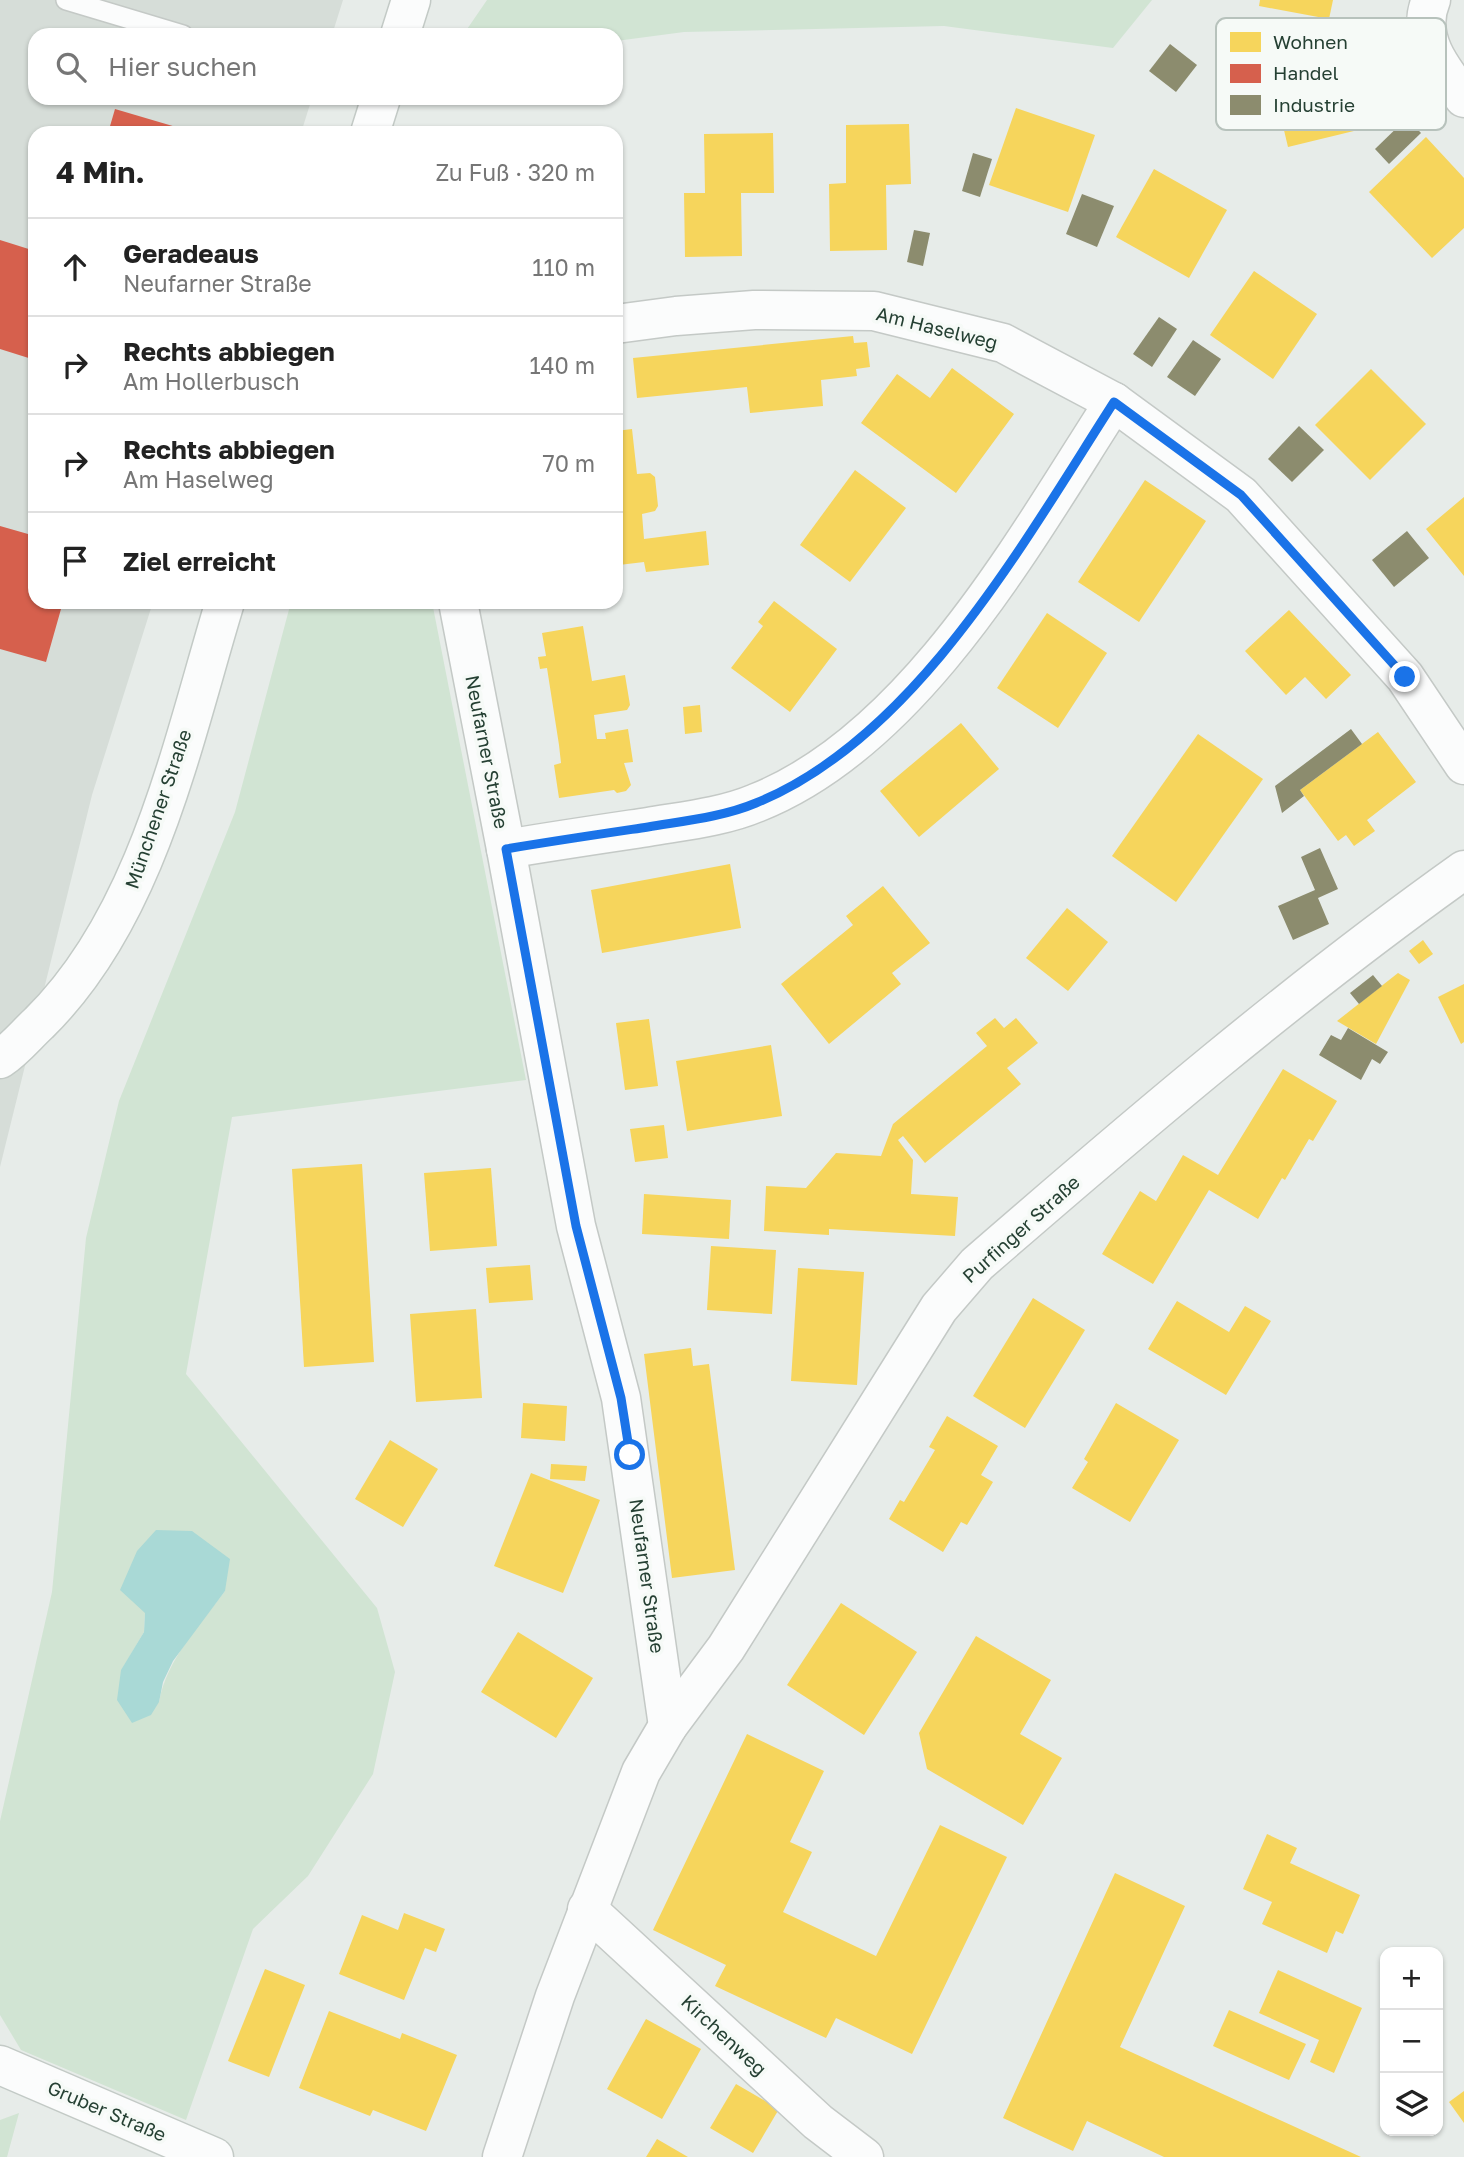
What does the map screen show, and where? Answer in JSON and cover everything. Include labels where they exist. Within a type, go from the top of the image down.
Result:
[{"type":"street","points":[[402,28],[411,0]]},
{"type":"street","points":[[1426,18],[1432,0]]},
{"type":"street","points":[[1446,76],[1464,98]]},
{"type":"street","points":[[372,126],[379,105]]},
{"type":"street","name":"Am Haselweg","points":[[623,323],[754,310],[874,311],[1003,343],[1114,402],[1241,495],[1405,677],[1464,765]]},
{"type":"street","points":[[506,849],[688,820],[754,804],[793,786],[844,753],[893,709],[931,667],[978,607],[1114,402]]},
{"type":"street","name":"Münchener Straße","points":[[0,1059],[62,1001],[91,960],[129,894],[164,802],[223,609]]},
{"type":"street","name":"Neufarner Straße","points":[[459,609],[576,1226],[621,1398],[668,1726]]},
{"type":"street","name":"Purfinger Straße","points":[[668,1726],[726,1648],[939,1308],[977,1264],[1298,994],[1393,920],[1464,870]]},
{"type":"street","points":[[502,2157],[587,1909],[641,1772],[668,1726]]},
{"type":"street","name":"Kirchenweg","points":[[587,1909],[818,2122],[864,2157]]},
{"type":"street","name":"Gruber Straße","points":[[0,2065],[214,2157]]},
{"type":"lane","points":[[66,0],[160,28]]},
{"type":"shaded area","points":[[0,0],[343,0],[334,28],[28,28],[28,105],[310,105],[303,126],[28,126],[28,609],[151,609],[92,795],[0,1167]]},
{"type":"green space","points":[[487,0],[1152,0],[1113,48],[944,26],[684,32],[623,40],[623,28],[468,28]]},
{"type":"green space","points":[[289,609],[433,609],[526,1080],[232,1117],[186,1374],[377,1608],[395,1672],[373,1774],[308,1876],[253,1929],[186,2120],[21,2050],[0,2015],[0,1821],[52,1592],[86,1238],[119,1101],[235,812]],"holes":[[[225,1591],[195,1630],[169,1671],[159,1702],[121,1671],[144,1632],[145,1613]]]},
{"type":"green space","points":[[19,2113],[7,2157],[0,2157],[0,2120]]},
{"type":"water","points":[[156,1530],[192,1531],[230,1559],[225,1591],[173,1661],[163,1682],[159,1702],[151,1715],[132,1723],[117,1700],[121,1670],[144,1632],[145,1613],[120,1590],[137,1551]]},
{"type":"building: Wohnen","points":[[1260,0],[1333,0],[1329,18],[1259,6]]},
{"type":"building: Wohnen","points":[[1016,108],[1095,135],[1068,212],[989,185]]},
{"type":"building: Wohnen","points":[[909,124],[911,184],[886,185],[887,250],[830,251],[829,184],[846,183],[846,125]]},
{"type":"building: Wohnen","points":[[1284,130],[1358,130],[1288,147]]},
{"type":"building: Wohnen","points":[[773,133],[774,193],[741,193],[742,256],[685,257],[684,193],[705,193],[704,134]]},
{"type":"building: Wohnen","points":[[1426,137],[1464,178],[1464,228],[1432,258],[1369,192]]},
{"type":"building: Wohnen","points":[[1154,169],[1227,210],[1189,278],[1116,237]]},
{"type":"building: Wohnen","points":[[1254,271],[1317,314],[1273,379],[1210,335]]},
{"type":"building: Wohnen","points":[[853,336],[854,343],[867,342],[870,367],[856,369],[857,376],[821,380],[823,406],[750,413],[747,387],[637,398],[633,358]]},
{"type":"building: Wohnen","points":[[952,368],[1014,414],[956,493],[861,423],[897,374],[930,398]]},
{"type":"building: Wohnen","points":[[1371,369],[1426,424],[1370,480],[1315,425]]},
{"type":"building: Wohnen","points":[[632,429],[637,474],[650,473],[655,477],[658,506],[655,511],[642,514],[644,539],[706,531],[709,565],[646,572],[644,562],[623,565],[623,430]]},
{"type":"building: Wohnen","points":[[855,470],[906,508],[850,582],[800,545]]},
{"type":"building: Wohnen","points":[[1145,480],[1206,521],[1139,622],[1078,582]]},
{"type":"building: Wohnen","points":[[1464,497],[1464,576],[1426,529]]},
{"type":"building: Wohnen","points":[[774,601],[837,649],[790,712],[731,668],[763,626],[758,622]]},
{"type":"building: Wohnen","points":[[1289,610],[1351,675],[1326,699],[1305,677],[1286,695],[1245,651]]},
{"type":"building: Wohnen","points":[[1047,613],[1107,653],[1058,728],[997,688]]},
{"type":"building: Wohnen","points":[[583,626],[592,681],[625,675],[630,705],[627,710],[594,715],[597,739],[606,739],[605,733],[628,729],[633,762],[624,763],[631,785],[626,791],[617,793],[614,790],[559,798],[554,765],[561,763],[559,745],[547,668],[540,669],[538,657],[546,656],[542,633]]},
{"type":"building: Wohnen","points":[[700,705],[702,732],[685,734],[683,707]]},
{"type":"building: Wohnen","points":[[961,723],[999,769],[919,837],[880,791]]},
{"type":"building: Wohnen","points":[[1378,732],[1416,782],[1367,820],[1375,831],[1354,846],[1346,835],[1338,841],[1300,790]]},
{"type":"building: Wohnen","points":[[1198,734],[1263,779],[1176,902],[1112,856]]},
{"type":"building: Wohnen","points":[[730,864],[741,928],[602,953],[591,890]]},
{"type":"building: Wohnen","points":[[883,886],[930,943],[892,973],[901,984],[829,1044],[781,984],[853,925],[846,916]]},
{"type":"building: Wohnen","points":[[1067,908],[1108,942],[1068,991],[1026,958]]},
{"type":"building: Wohnen","points":[[1423,940],[1433,954],[1419,964],[1409,951]]},
{"type":"building: Wohnen","points":[[1398,973],[1410,980],[1376,1044],[1337,1021]]},
{"type":"building: Wohnen","points":[[1464,984],[1464,1042],[1461,1044],[1438,997]]},
{"type":"building: Wohnen","points":[[995,1018],[1004,1028],[1016,1018],[1038,1043],[1007,1068],[1021,1084],[925,1163],[903,1136],[898,1140],[913,1160],[911,1194],[958,1197],[955,1236],[829,1229],[829,1235],[764,1231],[766,1186],[806,1188],[836,1153],[881,1156],[893,1124],[987,1046],[976,1033]]},
{"type":"building: Wohnen","points":[[649,1019],[658,1086],[625,1090],[616,1023]]},
{"type":"building: Wohnen","points":[[771,1045],[782,1116],[687,1131],[676,1061]]},
{"type":"building: Wohnen","points":[[1283,1069],[1337,1101],[1313,1141],[1309,1139],[1285,1180],[1282,1178],[1258,1219],[1209,1190],[1153,1284],[1102,1254],[1140,1191],[1156,1201],[1183,1155],[1218,1175]]},
{"type":"building: Wohnen","points":[[664,1125],[668,1158],[635,1162],[630,1129]]},
{"type":"building: Wohnen","points":[[362,1164],[374,1362],[304,1367],[292,1169]]},
{"type":"building: Wohnen","points":[[491,1168],[497,1246],[430,1251],[424,1173]]},
{"type":"building: Wohnen","points":[[644,1194],[731,1200],[729,1239],[642,1234]]},
{"type":"building: Wohnen","points":[[711,1246],[776,1250],[772,1314],[707,1310]]},
{"type":"building: Wohnen","points":[[530,1265],[533,1300],[489,1303],[486,1268]]},
{"type":"building: Wohnen","points":[[798,1268],[864,1272],[857,1385],[791,1381]]},
{"type":"building: Wohnen","points":[[1033,1298],[1085,1330],[1025,1428],[973,1396]]},
{"type":"building: Wohnen","points":[[1177,1301],[1229,1332],[1245,1306],[1271,1321],[1226,1395],[1148,1349]]},
{"type":"building: Wohnen","points":[[476,1309],[482,1398],[416,1402],[410,1314]]},
{"type":"building: Wohnen","points":[[691,1348],[693,1366],[709,1364],[735,1570],[672,1578],[644,1354]]},
{"type":"building: Wohnen","points":[[523,1403],[567,1406],[565,1441],[521,1438]]},
{"type":"building: Wohnen","points":[[1116,1403],[1179,1440],[1130,1522],[1072,1488],[1088,1462],[1084,1459]]},
{"type":"building: Wohnen","points":[[947,1416],[998,1446],[981,1475],[993,1482],[967,1525],[961,1522],[943,1552],[889,1519],[900,1500],[904,1502],[935,1450],[929,1447]]},
{"type":"building: Wohnen","points":[[390,1440],[438,1469],[403,1527],[355,1499]]},
{"type":"building: Wohnen","points":[[551,1464],[587,1466],[585,1481],[550,1479]]},
{"type":"building: Wohnen","points":[[531,1473],[600,1500],[563,1593],[494,1566]]},
{"type":"building: Wohnen","points":[[841,1603],[917,1652],[864,1735],[787,1685]]},
{"type":"building: Wohnen","points":[[518,1632],[593,1678],[556,1738],[481,1692]]},
{"type":"building: Wohnen","points":[[976,1636],[1051,1680],[1020,1734],[1062,1758],[1023,1825],[927,1769],[919,1733]]},
{"type":"building: Wohnen","points":[[747,1734],[824,1771],[790,1842],[812,1852],[783,1912],[876,1956],[940,1825],[1007,1857],[912,2054],[836,2018],[826,2038],[715,1986],[726,1965],[653,1930]]},
{"type":"building: Wohnen","points":[[1267,1834],[1297,1848],[1290,1863],[1360,1895],[1343,1934],[1336,1931],[1327,1953],[1262,1924],[1272,1902],[1243,1889]]},
{"type":"building: Wohnen","points":[[1115,1873],[1185,1906],[1120,2047],[1361,2157],[1164,2157],[1087,2121],[1073,2151],[1003,2118]]},
{"type":"building: Wohnen","points":[[404,1913],[445,1929],[436,1952],[425,1948],[404,2000],[339,1974],[362,1915],[398,1930]]},
{"type":"building: Wohnen","points":[[265,1969],[305,1985],[269,2077],[228,2061]]},
{"type":"building: Wohnen","points":[[1278,1970],[1362,2008],[1334,2073],[1310,2062],[1319,2040],[1259,2013]]},
{"type":"building: Wohnen","points":[[1229,2010],[1306,2044],[1289,2080],[1213,2046]]},
{"type":"building: Wohnen","points":[[329,2011],[400,2039],[402,2033],[457,2055],[426,2131],[373,2110],[370,2116],[299,2088]]},
{"type":"building: Wohnen","points":[[646,2019],[701,2049],[662,2119],[607,2089]]},
{"type":"building: Wohnen","points":[[736,2084],[779,2109],[753,2153],[710,2128]]},
{"type":"building: Wohnen","points":[[1464,2091],[1464,2123],[1449,2102]]},
{"type":"building: Wohnen","points":[[657,2139],[688,2157],[646,2157]]},
{"type":"building: Handel","points":[[115,109],[173,126],[110,126]]},
{"type":"building: Handel","points":[[0,240],[28,249],[28,358],[0,349]]},
{"type":"building: Handel","points":[[0,526],[28,534],[28,609],[61,609],[46,662],[0,649]]},
{"type":"building: Industrie","points":[[1170,44],[1197,65],[1176,92],[1149,71]]},
{"type":"building: Industrie","points":[[1395,130],[1418,130],[1421,133],[1389,164],[1375,149]]},
{"type":"building: Industrie","points":[[973,153],[992,159],[980,197],[962,191]]},
{"type":"building: Industrie","points":[[1082,194],[1114,206],[1097,247],[1066,234]]},
{"type":"building: Industrie","points":[[914,230],[930,233],[923,266],[907,262]]},
{"type":"building: Industrie","points":[[1159,317],[1177,329],[1152,367],[1133,354]]},
{"type":"building: Industrie","points":[[1193,340],[1221,359],[1195,396],[1167,377]]},
{"type":"building: Industrie","points":[[1299,426],[1324,450],[1292,482],[1268,459]]},
{"type":"building: Industrie","points":[[1407,531],[1429,558],[1394,587],[1372,560]]},
{"type":"building: Industrie","points":[[1351,729],[1362,744],[1300,790],[1304,796],[1282,813],[1275,786]]},
{"type":"building: Industrie","points":[[1320,848],[1338,889],[1318,898],[1329,924],[1293,940],[1278,906],[1315,890],[1301,857]]},
{"type":"building: Industrie","points":[[1373,975],[1382,986],[1359,1004],[1350,993]]},
{"type":"building: Industrie","points":[[1348,1028],[1388,1052],[1380,1064],[1372,1059],[1361,1080],[1319,1055],[1331,1035],[1341,1040]]},
{"type":"route","points":[[630,1455],[621,1398],[576,1226],[506,849],[688,820],[754,804],[793,786],[844,753],[893,709],[931,667],[978,607],[1114,402],[1241,495],[1405,677]]}]
